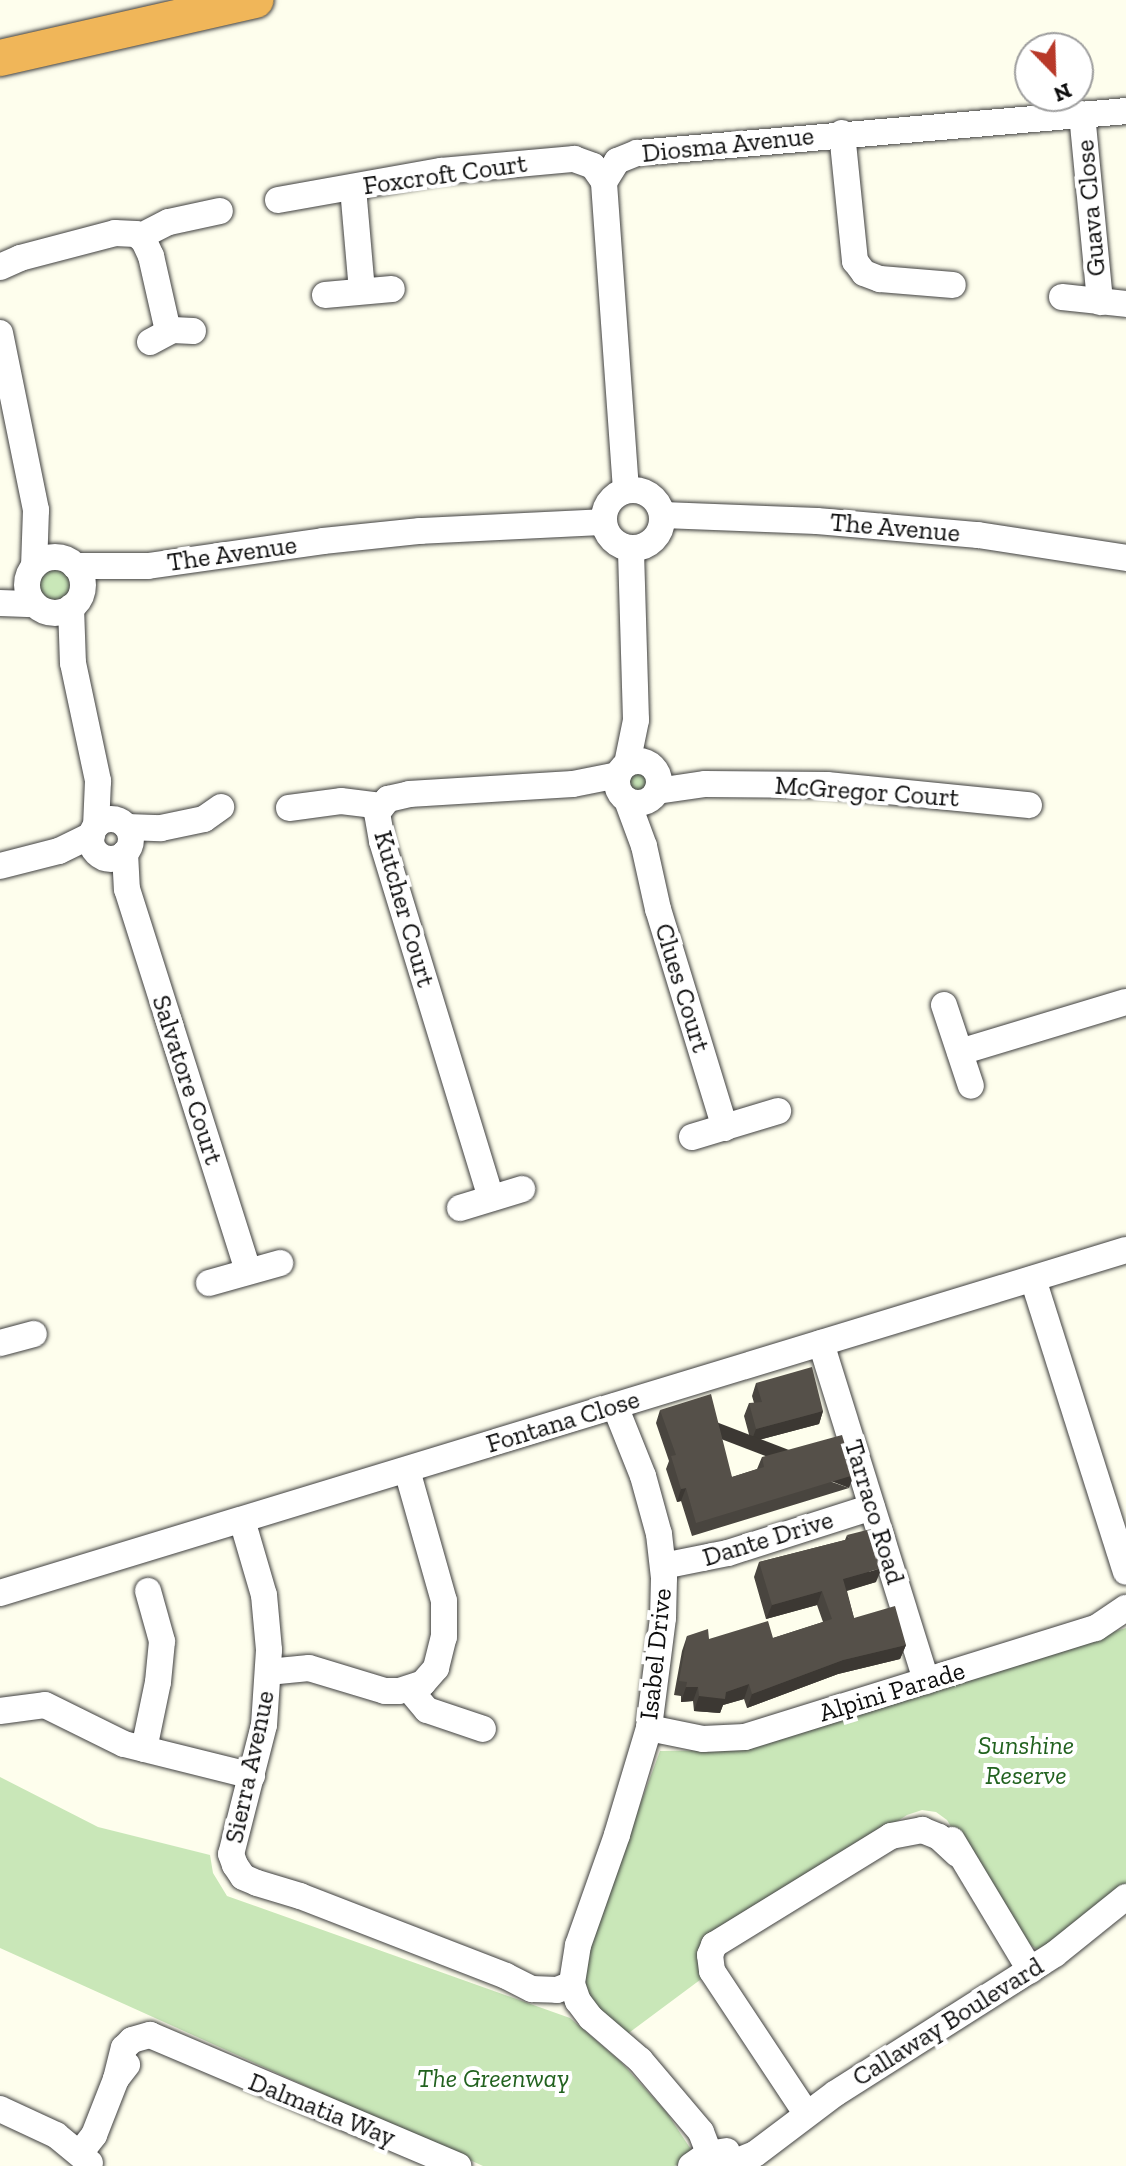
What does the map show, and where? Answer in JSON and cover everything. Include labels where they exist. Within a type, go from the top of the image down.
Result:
[{"type":"highway","points":[[0,43],[149,0]]},
{"type":"highway","points":[[0,58],[255,0]]},
{"type":"street","name":"Diosma Avenue","points":[[604,182],[617,161],[637,153],[1126,111]]},
{"type":"street","name":"Guava Close","points":[[1062,297],[1113,303],[1082,114]]},
{"type":"street","points":[[842,133],[855,261],[864,273],[880,279],[953,285]]},
{"type":"street","name":"Foxcroft Court","points":[[278,200],[441,171],[574,159],[593,166],[604,182]]},
{"type":"street","points":[[604,182],[626,490]]},
{"type":"street","points":[[353,188],[362,291]]},
{"type":"street","points":[[0,267],[20,258],[115,233],[141,236],[169,222],[220,211]]},
{"type":"street","points":[[141,236],[151,256],[170,335]]},
{"type":"street","points":[[325,295],[392,289]]},
{"type":"street","points":[[1,343],[36,510],[49,594],[82,580],[36,510]]},
{"type":"street","points":[[626,490],[647,492],[655,499],[663,515],[659,535],[652,543],[631,549],[612,540],[604,522],[609,503],[626,490]]},
{"type":"street","name":"The Avenue","points":[[663,515],[817,521],[978,535],[1126,558]]},
{"type":"street","name":"The Avenue","points":[[49,594],[49,558],[70,563],[148,566],[375,535],[604,522]]},
{"type":"street","name":"Clues Court","points":[[631,549],[638,783],[644,846],[658,909],[725,1128]]},
{"type":"street","name":"The Avenue","points":[[0,603],[102,583],[148,566]]},
{"type":"street","name":"The Avenue","points":[[0,591],[49,594]]},
{"type":"street","name":"Salvatore Court","points":[[49,594],[73,663],[111,840],[248,1271]]},
{"type":"street","name":"McGregor Court","points":[[638,783],[827,785],[1029,805]]},
{"type":"street","name":"Kutcher Court","points":[[491,1198],[382,841],[377,819],[381,806],[388,799],[409,794],[638,783]]},
{"type":"street","points":[[289,808],[351,801],[381,806]]},
{"type":"street","points":[[0,866],[204,819],[221,807]]},
{"type":"street","points":[[960,1052],[1126,1002]]},
{"type":"street","points":[[944,1005],[971,1086]]},
{"type":"street","points":[[692,1137],[778,1111]]},
{"type":"street","points":[[460,1208],[522,1189]]},
{"type":"street","name":"Fontana Close","points":[[0,1593],[1126,1250]]},
{"type":"street","points":[[209,1283],[280,1263]]},
{"type":"street","points":[[1033,1279],[1126,1572]]},
{"type":"street","points":[[2,1336],[34,1334]]},
{"type":"street","name":"Tarraco Road","points":[[821,1343],[926,1681]]},
{"type":"street","name":"Isabel Drive","points":[[563,1984],[617,1835],[649,1728],[663,1618],[663,1566],[659,1534],[643,1476],[615,1406]]},
{"type":"street","points":[[268,1672],[309,1668],[385,1691],[410,1690],[423,1683],[436,1668],[444,1637],[444,1601],[407,1470]]},
{"type":"street","name":"Dante Drive","points":[[663,1566],[728,1553],[872,1507]]},
{"type":"street","name":"Sierra Avenue","points":[[242,1520],[264,1595],[268,1672],[264,1725],[231,1854],[243,1877],[506,1976],[563,1984]]},
{"type":"street","points":[[144,1749],[158,1682],[162,1641],[148,1591]]},
{"type":"street","name":"Alpini Parade","points":[[649,1728],[703,1739],[745,1737],[1096,1628],[1126,1608]]},
{"type":"street","points":[[410,1690],[427,1710],[483,1729]]},
{"type":"street","points":[[0,1711],[45,1705],[124,1744],[252,1776]]},
{"type":"street","points":[[806,2113],[727,1989],[724,1958],[739,1932],[891,1836],[922,1830],[939,1837],[957,1854],[1030,1970]]},
{"type":"street","name":"Callaway Boulevard","points":[[709,2162],[747,2159],[806,2113],[1122,1909]]},
{"type":"street","points":[[563,1984],[591,2018],[624,2043],[674,2102],[709,2162]]},
{"type":"street","name":"Dalmatia Way","points":[[79,2153],[116,2079],[133,2059],[147,2050],[185,2053],[449,2164]]},
{"type":"street","points":[[0,2109],[40,2125],[79,2153]]},
{"type":"green space","points":[[55,570],[66,574],[70,585],[66,596],[55,600],[44,596],[40,585],[44,574]]},
{"type":"green space","points":[[638,772],[645,775],[648,782],[645,789],[638,792],[631,789],[628,782],[631,775]]},
{"type":"green space","name":"Sunshine Reserve","points":[[1126,1628],[1126,1883],[1119,1893],[1042,1953],[1018,1936],[947,1820],[936,1812],[922,1810],[907,1815],[716,1937],[708,1974],[626,2035],[580,1991],[594,1929],[660,1751],[735,1750]]},
{"type":"green space","name":"The Greenway","points":[[0,1777],[98,1827],[210,1855],[213,1873],[227,1896],[570,2018],[621,2062],[667,2113],[696,2157],[674,2166],[483,2166],[0,1948]]},
{"type":"building","points":[[812,1367],[823,1411],[756,1429],[749,1403],[762,1402],[756,1383]]},
{"type":"building","points":[[711,1394],[732,1477],[764,1467],[762,1457],[842,1435],[854,1475],[696,1523],[686,1488],[681,1489],[671,1456],[676,1455],[660,1410]]},
{"type":"building","points":[[871,1529],[882,1568],[843,1579],[854,1618],[895,1606],[906,1645],[843,1660],[752,1694],[749,1684],[726,1692],[725,1699],[699,1696],[698,1687],[686,1687],[687,1682],[679,1681],[687,1636],[708,1629],[709,1639],[768,1621],[773,1638],[832,1619],[822,1591],[772,1605],[759,1562],[849,1539],[847,1535]]}]
